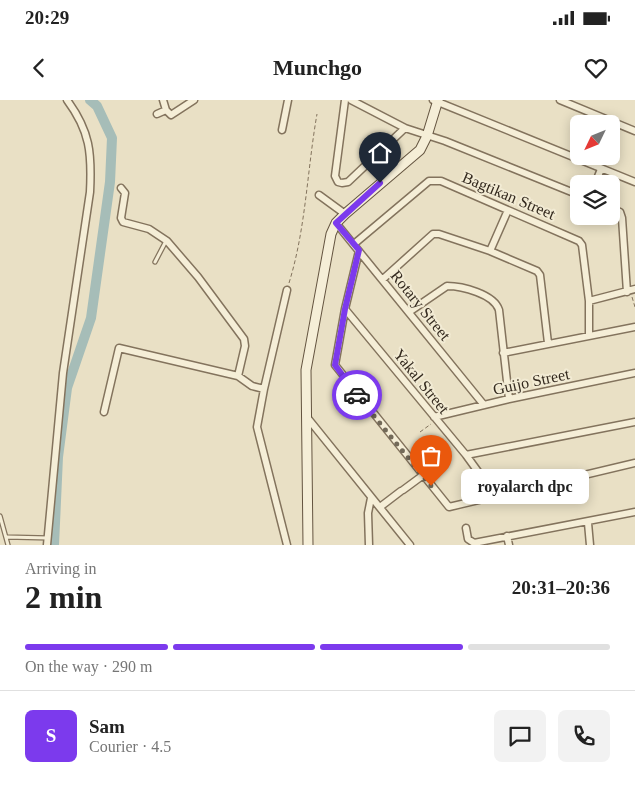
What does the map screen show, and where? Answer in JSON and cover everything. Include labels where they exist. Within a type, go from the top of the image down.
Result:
[{"type":"street","points":[[48,541],[63,372],[90,192],[90,145],[85,128],[67,100]]},
{"type":"street","points":[[163,100],[168,114],[174,115],[190,101]]},
{"type":"street","points":[[282,130],[288,100]]},
{"type":"street","points":[[345,100],[335,176],[338,182],[348,182],[405,128]]},
{"type":"street","points":[[351,100],[405,128],[445,141],[570,191]]},
{"type":"street","points":[[560,100],[635,131]]},
{"type":"street","points":[[308,545],[305,415],[306,370],[331,234],[336,223],[345,214],[417,154],[427,136],[436,101],[635,182]]},
{"type":"street","points":[[157,114],[166,110]]},
{"type":"street","points":[[598,175],[601,169]]},
{"type":"street","name":"Bagtikan Street","points":[[354,244],[431,180],[441,182],[579,241],[582,245],[589,301],[590,334]]},
{"type":"street","points":[[121,188],[125,193],[121,218],[123,222],[149,229],[166,241],[198,277],[244,339],[245,346],[238,376]]},
{"type":"street","points":[[319,195],[345,214]]},
{"type":"street","points":[[490,251],[508,210]]},
{"type":"street","points":[[589,301],[631,291],[620,212]]},
{"type":"street","name":"Rotary Street","points":[[336,223],[484,405]]},
{"type":"street","points":[[383,279],[433,234],[439,234],[490,251],[537,271],[540,275],[548,343]]},
{"type":"street","points":[[359,250],[345,309],[335,365],[422,476],[449,507],[635,464]]},
{"type":"street","points":[[408,312],[444,287],[451,286],[472,291],[491,300],[498,306],[509,399]]},
{"type":"street","points":[[287,290],[258,418],[258,436],[287,545]]},
{"type":"street","name":"Yakal Street","points":[[345,309],[496,495]]},
{"type":"street","points":[[503,353],[590,334],[635,327]]},
{"type":"street","points":[[104,412],[119,348],[238,376],[252,386],[264,388]]},
{"type":"street","name":"Guijo Street","points":[[434,417],[509,399],[635,374]]},
{"type":"street","points":[[305,415],[410,545]]},
{"type":"street","points":[[466,456],[635,422]]},
{"type":"street","points":[[380,507],[422,476]]},
{"type":"street","points":[[369,545],[368,513],[371,498]]},
{"type":"street","points":[[466,528],[468,539],[474,543],[588,523],[635,512]]},
{"type":"street","points":[[588,523],[590,545]]},
{"type":"street","points":[[507,536],[509,545]]},
{"type":"lane","points":[[155,262],[166,241]]},
{"type":"lane","points":[[0,516],[8,545]]},
{"type":"lane","points":[[6,537],[48,541]]},
{"type":"path","points":[[287,290],[298,252],[306,209],[308,165],[317,114]]},
{"type":"path","points":[[631,291],[635,307]]},
{"type":"path","points":[[420,432],[433,422],[434,417]]},
{"type":"waterway","points":[[54,545],[58,457],[67,388],[91,318],[110,182],[112,138],[97,106],[90,100]]},
{"type":"way so far","points":[[357,395],[431,486]]},
{"type":"place","name":"royalarch dpc","points":[[431,486]]},
{"type":"route","points":[[357,395],[335,365],[345,309],[359,250],[336,223],[380,183]]}]
